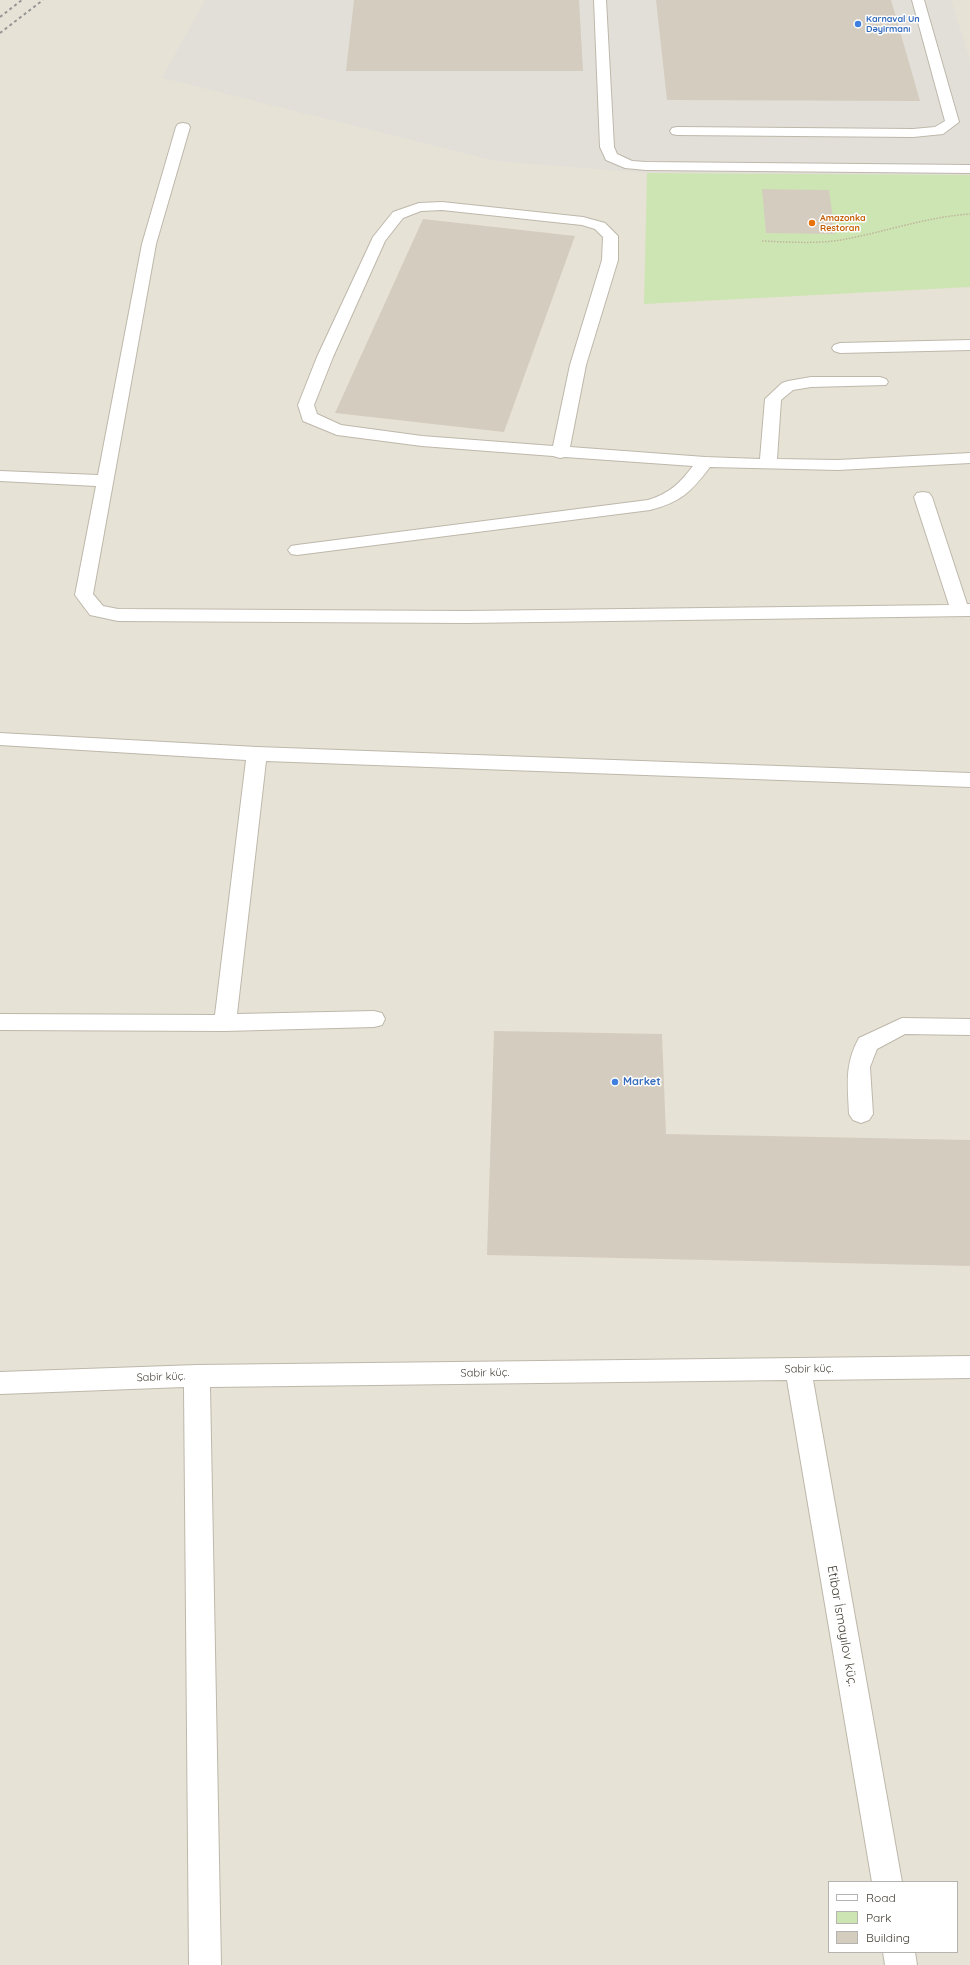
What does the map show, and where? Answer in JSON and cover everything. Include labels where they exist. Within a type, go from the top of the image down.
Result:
[{"type":"street","points":[[600,0],[607,147],[611,157],[630,164],[646,166],[970,169]]},
{"type":"street","points":[[677,131],[913,133],[938,131],[952,122],[918,0]]},
{"type":"street","points":[[183,127],[149,244],[84,595],[97,611],[118,615],[466,618],[965,610],[923,497]]},
{"type":"street","points":[[560,452],[578,365],[610,260],[611,236],[600,226],[584,221],[442,206],[419,207],[398,215],[378,240],[325,357],[306,405],[309,417],[337,430],[422,441],[560,452],[705,462],[838,465],[970,458]]},
{"type":"street","points":[[840,348],[970,345]]},
{"type":"street","points":[[768,464],[773,399],[788,386],[810,382],[880,382]]},
{"type":"street","points":[[297,550],[650,505],[669,500],[680,494],[705,462]]},
{"type":"street","points":[[0,476],[106,481]]},
{"type":"street","points":[[0,739],[257,754],[970,780]]},
{"type":"street","points":[[225,1023],[257,754]]},
{"type":"street","points":[[0,1022],[225,1023],[374,1019]]},
{"type":"street","points":[[861,1114],[859,1067],[867,1044],[902,1026],[970,1028]]},
{"type":"street","name":"Sabir küç.","points":[[0,1383],[197,1376],[970,1367]]},
{"type":"street","name":"Etibar İsmayılov küç.","points":[[798,1369],[887,1881]]},
{"type":"street","points":[[197,1376],[205,1965]]},
{"type":"street","points":[[899,1953],[902,1965]]},
{"type":"path","points":[[762,241],[815,242],[841,240],[938,218],[970,214]]},
{"type":"shaded area","points":[[0,0],[970,0],[970,1965],[0,1965]]},
{"type":"shaded area","points":[[205,0],[951,0],[970,61],[970,175],[647,173],[495,161],[162,78]]},
{"type":"green space","points":[[647,173],[970,175],[970,287],[644,304]]},
{"type":"building","points":[[354,0],[579,0],[583,71],[346,71]]},
{"type":"building","points":[[656,0],[891,0],[920,101],[667,100]]},
{"type":"building","points":[[762,189],[829,190],[835,234],[766,233]]},
{"type":"building","points":[[423,219],[575,236],[504,432],[335,413]]},
{"type":"building","points":[[494,1031],[662,1034],[666,1134],[970,1140],[970,1266],[487,1255]]},
{"type":"railway","points":[[0,17],[22,0]]},
{"type":"railway","points":[[0,33],[43,0]]},
{"type":"place","name":"Karnaval Un Dəyirmanı","points":[[858,24]]},
{"type":"place","name":"Amazonka Restoran","points":[[812,223]]},
{"type":"place","name":"Market","points":[[615,1082]]}]
